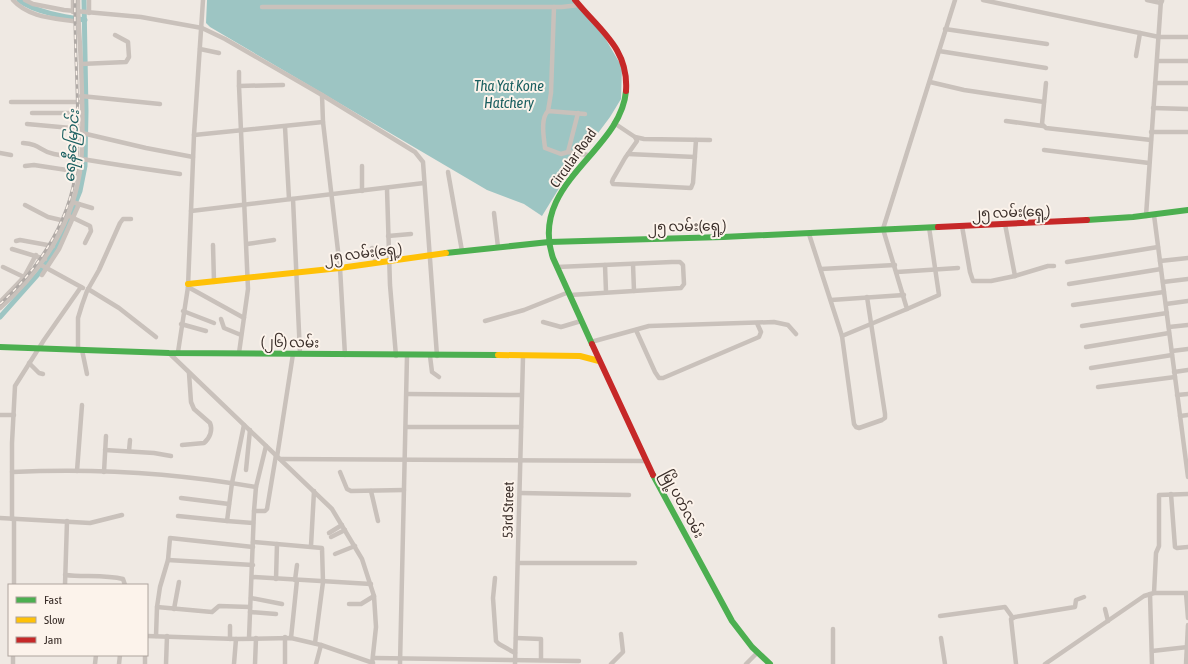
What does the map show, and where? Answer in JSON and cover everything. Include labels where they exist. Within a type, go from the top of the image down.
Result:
[{"type":"street","points":[[13,0],[24,10],[32,14],[77,15],[88,13],[141,18],[202,28],[225,39],[322,95],[415,152],[422,160],[430,257],[434,356],[432,372],[439,377]]},
{"type":"street","points":[[25,0],[33,4],[77,15]]},
{"type":"street","points":[[73,0],[77,15]]},
{"type":"street","points":[[42,275],[45,259],[65,221],[80,172],[82,131],[81,64],[77,15],[78,0]]},
{"type":"street","points":[[88,13],[89,0]]},
{"type":"street","points":[[178,352],[188,285],[194,135],[203,0]]},
{"type":"street","points":[[907,309],[883,229],[930,82],[954,0]]},
{"type":"street","points":[[983,0],[1159,37],[1188,37]]},
{"type":"street","points":[[1146,216],[1151,132],[1162,1],[1148,0]]},
{"type":"street","points":[[262,7],[554,7],[577,2]]},
{"type":"street","name":"Circular Road","points":[[577,2],[611,40],[620,54],[626,67],[628,95],[624,106],[614,123],[588,155],[554,205],[549,223],[549,242],[557,267],[592,343]]},
{"type":"street","points":[[554,7],[551,93],[548,111],[545,115],[543,135],[545,148],[561,154],[568,152],[588,155]]},
{"type":"street","points":[[945,29],[1048,44]]},
{"type":"street","points":[[1136,56],[1140,33]]},
{"type":"street","points":[[81,64],[121,64],[126,62],[129,59],[128,42],[115,35]]},
{"type":"street","points":[[200,49],[219,53]]},
{"type":"street","points":[[939,51],[1046,68]]},
{"type":"street","points":[[1157,61],[1188,61]]},
{"type":"street","points":[[238,354],[248,298],[245,204],[240,131],[239,72]]},
{"type":"street","points":[[930,82],[964,90],[1044,102]]},
{"type":"street","points":[[1043,126],[1046,83]]},
{"type":"street","points":[[1155,83],[1188,83]]},
{"type":"street","points":[[239,86],[283,85]]},
{"type":"street","points":[[322,95],[323,122],[340,268],[345,355]]},
{"type":"street","points":[[81,96],[160,104]]},
{"type":"street","points":[[10,102],[81,102]]},
{"type":"street","points":[[1153,108],[1188,109]]},
{"type":"street","points":[[548,111],[585,114]]},
{"type":"street","points":[[32,113],[81,113]]},
{"type":"street","points":[[568,152],[578,113]]},
{"type":"street","points":[[1006,121],[1151,140]]},
{"type":"street","points":[[194,135],[323,122]]},
{"type":"street","points":[[614,123],[635,137],[644,139],[710,140]]},
{"type":"street","points":[[26,124],[82,131],[146,148],[193,157]]},
{"type":"street","points":[[254,511],[265,511],[267,509],[297,354],[296,273],[285,127]]},
{"type":"street","points":[[1151,132],[1188,132]]},
{"type":"street","points":[[635,137],[637,141],[613,179],[612,182],[614,184],[691,188],[693,183],[696,140]]},
{"type":"street","points":[[23,143],[35,144],[47,153],[81,160],[180,174]]},
{"type":"street","points":[[1044,150],[1149,163]]},
{"type":"street","points":[[0,153],[11,155]]},
{"type":"street","points":[[628,154],[695,157]]},
{"type":"street","points":[[25,166],[34,165],[80,172]]},
{"type":"street","points":[[362,166],[362,191]]},
{"type":"street","points":[[448,172],[462,251]]},
{"type":"street","points":[[191,211],[424,183]]},
{"type":"street","points":[[387,188],[389,261],[396,356]]},
{"type":"street","points":[[72,202],[92,208]]},
{"type":"street","points":[[0,308],[44,267],[63,243],[79,204]]},
{"type":"street","points":[[25,205],[48,217],[65,221]]},
{"type":"street","name":"၂၅ လမ်း(ရှေ့)","points":[[188,285],[430,257],[462,251],[549,242],[809,234],[1146,216],[1188,210]]},
{"type":"street","points":[[494,213],[498,247]]},
{"type":"street","points":[[67,215],[88,225],[90,231],[85,243]]},
{"type":"street","points":[[1154,215],[1174,374],[1180,416],[1185,436],[1188,477]]},
{"type":"street","points":[[87,374],[80,350],[78,318],[87,290],[102,265],[120,223],[123,220],[131,219]]},
{"type":"street","points":[[1005,224],[1015,276]]},
{"type":"street","points":[[962,226],[973,281],[991,281],[1015,276],[1048,266],[1054,266]]},
{"type":"street","points":[[842,336],[938,297],[929,227]]},
{"type":"street","points":[[388,236],[411,234]]},
{"type":"street","points":[[809,234],[842,336],[854,424],[859,428],[885,418],[867,297]]},
{"type":"street","points":[[16,240],[53,246]]},
{"type":"street","points":[[246,244],[274,240]]},
{"type":"street","points":[[213,245],[214,282]]},
{"type":"street","points":[[1067,262],[1158,247]]},
{"type":"street","points":[[372,248],[375,255],[375,263]]},
{"type":"street","points":[[12,250],[45,259]]},
{"type":"street","points":[[0,302],[24,277],[36,256]]},
{"type":"street","points":[[1160,261],[1188,258]]},
{"type":"street","points":[[485,321],[524,310],[569,293],[581,294],[681,288],[684,284],[684,270],[680,262],[557,267]]},
{"type":"street","points":[[633,264],[634,291]]},
{"type":"street","points":[[605,265],[606,292]]},
{"type":"street","points":[[820,269],[895,265]]},
{"type":"street","points":[[2,267],[7,271],[29,280]]},
{"type":"street","points":[[44,267],[61,278],[87,290],[119,308],[156,337]]},
{"type":"street","points":[[897,272],[958,268]]},
{"type":"street","points":[[1069,284],[1161,269]]},
{"type":"street","points":[[1163,282],[1188,280]]},
{"type":"street","points":[[188,285],[244,318]]},
{"type":"street","points":[[14,584],[12,472],[15,386],[80,287]]},
{"type":"street","points":[[1073,305],[1164,292]]},
{"type":"street","points":[[830,300],[904,295]]},
{"type":"street","points":[[1166,304],[1188,301]]},
{"type":"street","points":[[183,311],[214,323]]},
{"type":"street","points":[[1082,326],[1167,313]]},
{"type":"street","points":[[221,319],[224,328],[241,335]]},
{"type":"street","points":[[543,322],[561,327],[581,321]]},
{"type":"street","points":[[580,356],[587,352],[592,343],[636,330],[658,326],[774,322],[788,324],[796,334]]},
{"type":"street","points":[[636,330],[655,372],[659,378],[663,378],[759,337],[761,332],[757,323]]},
{"type":"street","points":[[181,324],[206,331]]},
{"type":"street","points":[[1169,327],[1188,325]]},
{"type":"street","points":[[1086,347],[1169,333]]},
{"type":"street","name":"မြို့ပတ်လမ်း","points":[[592,343],[646,461],[732,621],[770,664]]},
{"type":"street","name":"(၂၆) လမ်း","points":[[0,347],[168,353],[523,357],[580,356],[599,361]]},
{"type":"street","points":[[1091,368],[1188,349]]},
{"type":"street","points":[[148,636],[230,639],[286,637],[321,644],[373,664],[374,658],[376,627],[374,596],[371,584],[355,546],[332,509],[168,353]]},
{"type":"street","points":[[400,664],[407,356]]},
{"type":"street","name":"53rd Street","points":[[515,662],[523,357]]},
{"type":"street","points":[[29,364],[39,373],[43,374]]},
{"type":"street","points":[[1098,387],[1174,374],[1188,370]]},
{"type":"street","points":[[182,445],[204,443],[209,438],[210,432],[210,423],[194,409],[189,373]]},
{"type":"street","points":[[407,394],[521,395]]},
{"type":"street","points":[[1177,395],[1188,394]]},
{"type":"street","points":[[76,471],[82,405]]},
{"type":"street","points":[[0,415],[14,415]]},
{"type":"street","points":[[1180,416],[1188,415]]},
{"type":"street","points":[[227,521],[232,483],[244,425]]},
{"type":"street","points":[[406,427],[521,427]]},
{"type":"street","points":[[246,470],[250,430]]},
{"type":"street","points":[[104,472],[106,436]]},
{"type":"street","points":[[129,451],[130,440]]},
{"type":"street","points":[[249,638],[253,565],[253,523],[256,487],[266,446]]},
{"type":"street","points":[[105,450],[171,456]]},
{"type":"street","points":[[278,457],[405,461],[646,461]]},
{"type":"street","points":[[12,472],[104,472],[232,483],[256,487]]},
{"type":"street","points":[[340,472],[343,482],[349,491],[404,490]]},
{"type":"street","points":[[311,546],[314,491]]},
{"type":"street","points":[[371,491],[378,521]]},
{"type":"street","points":[[520,493],[629,495]]},
{"type":"street","points":[[1170,494],[1175,547],[1188,547]]},
{"type":"street","points":[[1152,664],[1152,594],[1156,553],[1159,546],[1159,495],[1188,494]]},
{"type":"street","points":[[181,498],[229,504]]},
{"type":"street","points":[[0,518],[90,523],[122,516]]},
{"type":"street","points":[[178,516],[253,523]]},
{"type":"street","points":[[65,584],[67,521]]},
{"type":"street","points":[[330,535],[344,527]]},
{"type":"street","points":[[156,636],[157,607],[160,587],[168,560],[170,538],[253,544],[311,546],[322,548],[323,582],[315,643]]},
{"type":"street","points":[[276,579],[277,544]]},
{"type":"street","points":[[335,554],[355,546]]},
{"type":"street","points":[[168,560],[253,565]]},
{"type":"street","points":[[518,563],[635,563]]},
{"type":"street","points":[[291,638],[297,565]]},
{"type":"street","points":[[65,575],[123,579],[125,584]]},
{"type":"street","points":[[252,577],[371,584]]},
{"type":"street","points":[[495,578],[493,598],[496,641],[515,653]]},
{"type":"street","points":[[174,609],[179,582]]},
{"type":"street","points":[[1045,664],[1132,604],[1152,594],[1187,593],[1188,618]]},
{"type":"street","points":[[349,604],[361,604],[374,596]]},
{"type":"street","points":[[1013,618],[1075,607],[1076,600],[1084,597]]},
{"type":"street","points":[[251,598],[282,604]]},
{"type":"street","points":[[157,607],[212,612],[219,606],[276,614]]},
{"type":"street","points":[[940,616],[1005,607],[1013,618]]},
{"type":"street","points":[[1105,608],[1108,621]]},
{"type":"street","points":[[1013,618],[1010,622],[1016,664]]},
{"type":"street","points":[[1186,664],[1188,625]]},
{"type":"street","points":[[230,626],[230,639]]},
{"type":"street","points":[[833,629],[833,664]]},
{"type":"street","points":[[611,664],[623,652],[621,634]]},
{"type":"street","points":[[166,664],[167,636]]},
{"type":"street","points":[[285,664],[286,637]]},
{"type":"street","points":[[255,664],[256,638]]},
{"type":"street","points":[[516,638],[541,638],[541,660]]},
{"type":"street","points":[[941,638],[945,664]]},
{"type":"street","points":[[234,664],[236,639]]},
{"type":"street","points":[[316,664],[321,644]]},
{"type":"street","points":[[1152,650],[1188,647]]},
{"type":"street","points":[[748,663],[758,652]]},
{"type":"street","points":[[374,658],[515,662],[541,660],[579,661]]},
{"type":"water","name":"Tha Yat Kone Hatchery","points":[[207,0],[573,0],[605,38],[622,67],[621,99],[610,117],[569,172],[542,216],[524,204],[487,190],[210,27],[206,23]]},
{"type":"waterway","points":[[19,0],[41,11],[85,20]]},
{"type":"waterway","name":"ရေနီမြောင်း","points":[[0,317],[40,272],[59,243],[80,191],[85,166],[86,111],[84,0]]},
{"type":"railway","points":[[0,304],[29,274],[42,257],[62,219],[75,179],[78,138],[75,0]]},
{"type":"traffic: fast","points":[[592,344],[553,258],[549,232],[553,209],[564,188],[609,132],[620,113],[626,91]]},
{"type":"traffic: fast","points":[[1087,220],[1133,217],[1188,210]]},
{"type":"traffic: fast","points":[[446,253],[549,242],[723,237],[938,227]]},
{"type":"traffic: fast","points":[[0,347],[169,353],[498,355]]},
{"type":"traffic: fast","points":[[653,475],[732,621],[752,647],[770,664]]},
{"type":"traffic: slow","points":[[188,284],[340,268],[446,253]]},
{"type":"traffic: slow","points":[[498,355],[580,356],[599,361]]},
{"type":"traffic: jam","points":[[575,0],[618,51],[626,76],[626,91]]},
{"type":"traffic: jam","points":[[938,227],[1087,220]]},
{"type":"traffic: jam","points":[[592,344],[653,475]]}]
